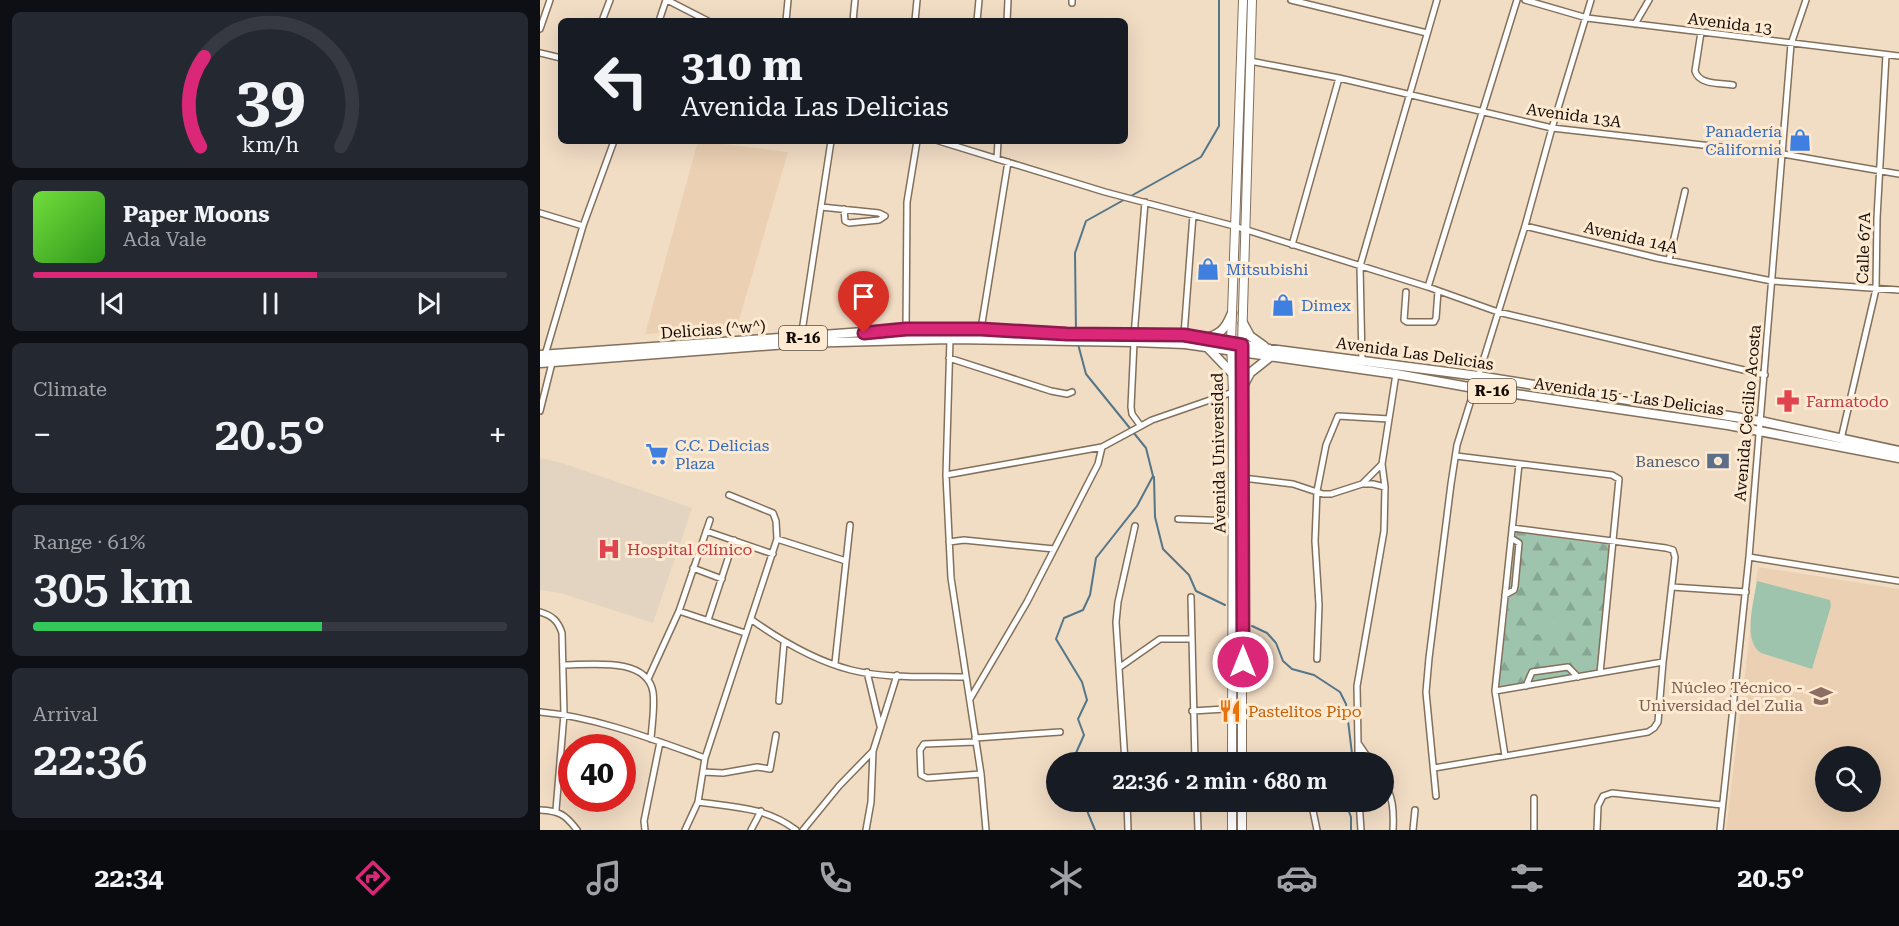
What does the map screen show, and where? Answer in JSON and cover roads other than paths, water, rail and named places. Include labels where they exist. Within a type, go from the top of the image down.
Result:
[{"type":"main road","points":[[1231,372],[1206,343],[1226,327],[1232,313]]},
{"type":"main road","points":[[1242,388],[1250,373],[1270,353],[1251,336],[1243,323]]},
{"type":"main road","name":"Delicias (^w^)","points":[[540,363],[800,341],[906,329],[981,329],[1067,338]]},
{"type":"main road","name":"Avenida Las Delicias","points":[[1067,338],[1134,339],[1184,335],[1206,343],[1270,353],[1362,361],[1478,376],[1760,421],[1899,451]]},
{"type":"main road","name":"Delicias (^w^)","points":[[543,355],[800,341],[1067,338]]},
{"type":"main road","name":"R-16","points":[[1134,339],[1206,343]]},
{"type":"main road","name":"Avenida 15 - Las Delicias","points":[[1270,353],[1474,388],[1716,424],[1899,458]]},
{"type":"street","points":[[540,29],[550,0]]},
{"type":"street","points":[[603,18],[610,0]]},
{"type":"street","points":[[660,18],[667,0],[702,18]]},
{"type":"street","points":[[786,18],[788,0]]},
{"type":"street","points":[[853,18],[855,0]]},
{"type":"street","points":[[915,18],[917,0]]},
{"type":"street","points":[[977,18],[979,0]]},
{"type":"street","points":[[1007,18],[1008,0]]},
{"type":"street","name":"Avenida Universidad","points":[[1232,752],[1233,392],[1231,346],[1243,0]]},
{"type":"street","name":"Avenida Universidad","points":[[1242,752],[1242,388],[1252,0]]},
{"type":"street","points":[[1291,0],[1427,33]]},
{"type":"street","points":[[1362,361],[1360,266],[1437,0]]},
{"type":"street","points":[[1428,288],[1517,0]]},
{"type":"street","name":"Avenida 13","points":[[1525,0],[1587,18],[1899,56]]},
{"type":"street","points":[[1436,796],[1426,692],[1456,456],[1474,388],[1592,0]]},
{"type":"street","points":[[1635,24],[1649,0]]},
{"type":"street","name":"Avenida Cecilio Acosta","points":[[1720,830],[1746,592],[1791,44],[1806,0]]},
{"type":"street","points":[[1701,32],[1695,71],[1697,77],[1702,80],[1733,85]]},
{"type":"street","points":[[540,53],[558,57]]},
{"type":"street","name":"Calle 67A","points":[[1841,439],[1876,289],[1879,170],[1886,55]]},
{"type":"street","name":"Avenida 13A","points":[[1250,61],[1338,78],[1552,128],[1783,154],[1899,174]]},
{"type":"street","points":[[1292,245],[1338,78]]},
{"type":"street","points":[[543,355],[583,226],[613,144]]},
{"type":"street","points":[[800,341],[831,144]]},
{"type":"street","points":[[906,329],[907,202],[917,144]]},
{"type":"street","points":[[949,144],[1125,197],[1234,226],[1498,312],[1765,375]]},
{"type":"street","points":[[997,159],[998,144]]},
{"type":"street","points":[[981,329],[1008,162]]},
{"type":"street","points":[[1669,260],[1685,191]]},
{"type":"street","points":[[1138,427],[1131,408],[1144,202]]},
{"type":"street","points":[[821,207],[844,209],[879,213],[885,216],[879,220],[849,223],[845,221],[844,209]]},
{"type":"street","points":[[540,213],[583,226]]},
{"type":"street","points":[[1184,335],[1193,215]]},
{"type":"street","name":"Avenida 14A","points":[[1525,226],[1669,260],[1772,281],[1899,290]]},
{"type":"street","points":[[1406,292],[1404,320],[1434,322],[1438,291]]},
{"type":"street","points":[[950,339],[946,475],[951,578],[981,774],[986,830]]},
{"type":"street","points":[[949,358],[1051,391],[1067,394],[1072,392]]},
{"type":"street","points":[[540,411],[552,363]]},
{"type":"street","points":[[1358,752],[1357,686],[1384,531],[1385,487],[1382,464],[1395,374]]},
{"type":"street","points":[[946,475],[1102,447],[1172,412],[1233,392]]},
{"type":"street","points":[[1317,659],[1319,604],[1315,540],[1317,492],[1326,445],[1336,417],[1342,415],[1389,418]]},
{"type":"street","points":[[970,699],[1027,602],[1098,464],[1102,447]]},
{"type":"street","points":[[1456,456],[1612,476],[1618,479],[1600,673]]},
{"type":"street","points":[[1362,484],[1382,464]]},
{"type":"street","points":[[1505,756],[1495,691],[1519,464]]},
{"type":"street","points":[[1243,478],[1293,484],[1331,494],[1362,484],[1385,487]]},
{"type":"street","points":[[685,830],[698,802],[705,758],[777,539],[773,513],[729,495]]},
{"type":"street","points":[[1178,519],[1233,521]]},
{"type":"street","points":[[648,679],[679,610],[710,520]]},
{"type":"street","points":[[835,663],[850,525]]},
{"type":"street","points":[[1124,752],[1116,622],[1118,602],[1135,526]]},
{"type":"street","points":[[1434,768],[1648,732],[1658,722],[1675,556],[1673,550],[1512,528]]},
{"type":"street","points":[[706,531],[773,554]]},
{"type":"street","points":[[777,539],[846,561]]},
{"type":"street","points":[[708,620],[734,540]]},
{"type":"street","points":[[949,542],[964,540],[1054,549]]},
{"type":"street","points":[[1749,557],[1899,581]]},
{"type":"street","points":[[693,568],[722,579]]},
{"type":"street","points":[[1672,586],[1746,592]]},
{"type":"street","points":[[1191,597],[1194,752]]},
{"type":"street","points":[[679,610],[745,633]]},
{"type":"street","points":[[540,612],[548,614],[559,623],[562,633],[564,714],[556,810]]},
{"type":"street","points":[[752,620],[784,643],[849,669],[897,675],[966,677]]},
{"type":"street","points":[[1120,667],[1160,639],[1191,639]]},
{"type":"street","points":[[779,701],[784,643]]},
{"type":"street","points":[[1495,691],[1663,662]]},
{"type":"street","points":[[563,665],[623,666],[636,669],[648,679],[654,694],[651,739]]},
{"type":"street","points":[[1526,686],[1530,675],[1535,671],[1568,667],[1578,677]]},
{"type":"street","points":[[867,672],[880,728]]},
{"type":"street","points":[[866,830],[871,802],[873,751],[897,675]]},
{"type":"street","points":[[1192,711],[1242,708]]},
{"type":"street","points":[[540,712],[564,714],[651,739],[705,758]]},
{"type":"street","points":[[981,774],[927,778],[921,776],[920,750],[924,744],[1060,732]]},
{"type":"street","points":[[703,772],[723,773],[757,767],[770,769],[776,735]]},
{"type":"street","points":[[645,830],[644,821],[660,742]]},
{"type":"street","points":[[1358,742],[1364,752]]},
{"type":"street","points":[[803,830],[839,786],[873,751]]},
{"type":"street","points":[[1597,830],[1598,806],[1603,796],[1612,793],[1722,805]]},
{"type":"street","points":[[1534,798],[1534,830]]},
{"type":"street","points":[[698,802],[761,811],[783,820],[796,830]]},
{"type":"street","points":[[540,810],[556,810],[577,830]]},
{"type":"street","points":[[1413,830],[1415,810]]},
{"type":"street","points":[[751,830],[761,811]]},
{"type":"street","points":[[1127,812],[1128,830]]},
{"type":"street","points":[[1197,812],[1198,830]]},
{"type":"street","points":[[1232,812],[1232,830]]},
{"type":"street","points":[[1242,812],[1242,830]]},
{"type":"street","points":[[1313,812],[1317,830]]},
{"type":"street","points":[[1360,812],[1361,830]]},
{"type":"street","points":[[1393,830],[1394,812]]},
{"type":"waterway","points":[[1076,333],[1075,253],[1086,221],[1201,157],[1219,126],[1219,0]]},
{"type":"waterway","points":[[1076,752],[1084,735],[1078,719],[1087,700],[1082,682],[1056,639],[1064,618],[1083,610],[1090,595],[1096,558],[1137,506],[1153,476],[1146,448],[1086,374],[1078,344]]},
{"type":"waterway","points":[[1154,477],[1155,517],[1163,549],[1189,575],[1196,591],[1225,605]]},
{"type":"waterway","points":[[1252,626],[1267,633],[1276,643],[1283,661],[1292,669],[1314,675],[1340,692],[1346,704],[1352,752]]},
{"type":"waterway","points":[[1088,812],[1095,830]]},
{"type":"waterway","points":[[1349,812],[1351,830]]},
{"type":"place","name":"Panadería California","points":[[1800,140]]},
{"type":"place","name":"Mitsubishi","points":[[1208,269]]},
{"type":"place","name":"Dimex","points":[[1283,305]]},
{"type":"place","name":"Farmatodo","points":[[1788,401]]},
{"type":"place","name":"C.C. Delicias Plaza","points":[[657,454]]},
{"type":"place","name":"Banesco","points":[[1718,461]]},
{"type":"place","name":"Hospital Clínico","points":[[609,549]]},
{"type":"place","name":"Núcleo Técnico - Universidad del Zulia","points":[[1821,696]]},
{"type":"place","name":"Pastelitos Pipo","points":[[1230,711]]}]
